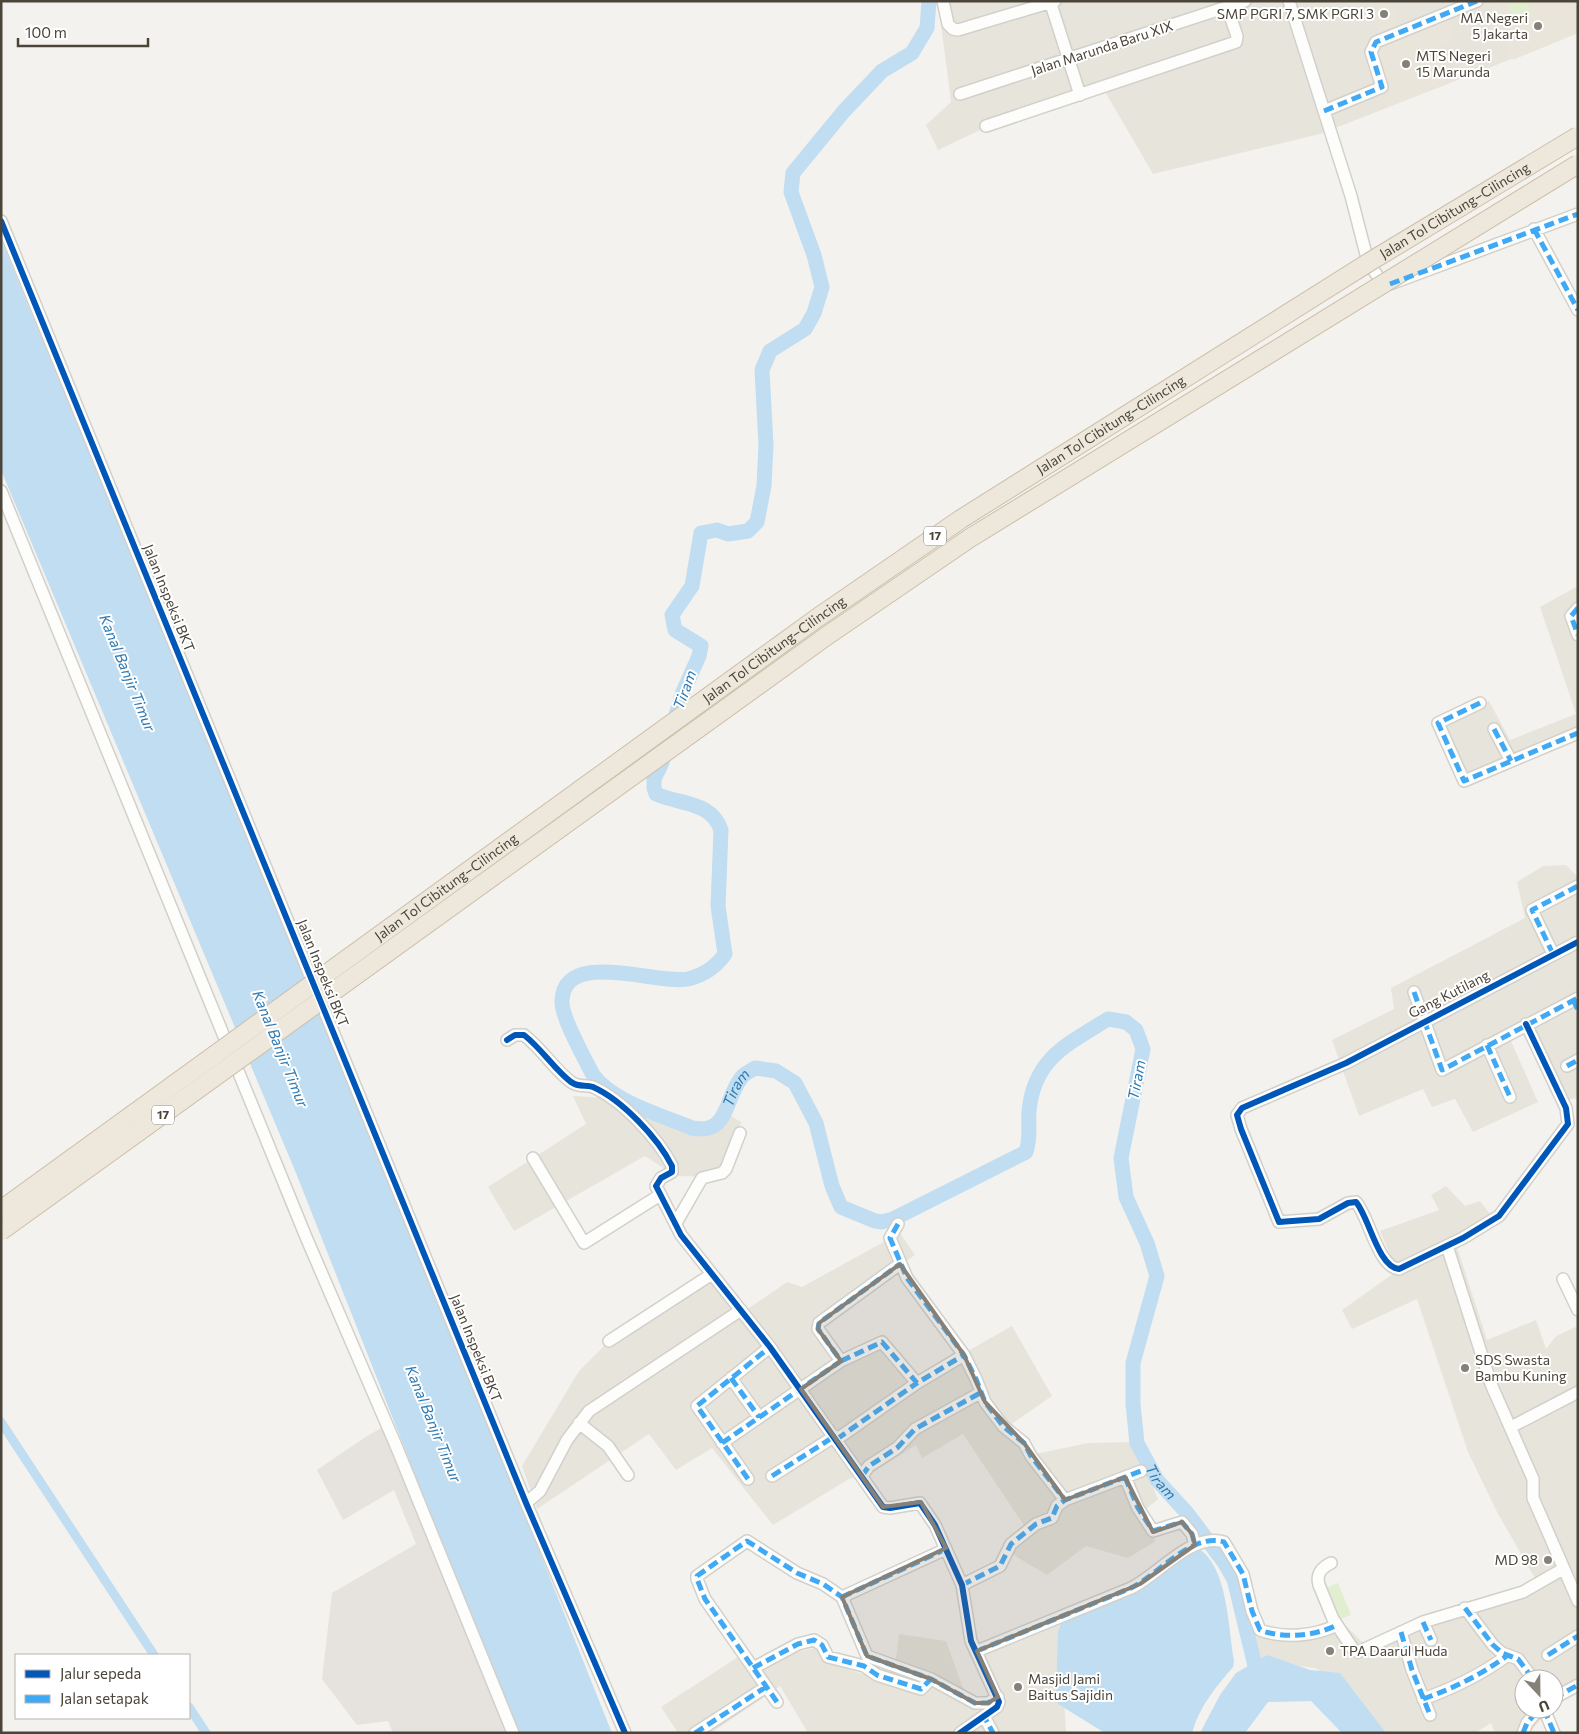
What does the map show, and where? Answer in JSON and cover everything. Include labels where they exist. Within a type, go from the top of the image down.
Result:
[{"type":"highway","name":"Jalan Tol Cibitung–Cilincing","points":[[1,1210],[809,624],[961,519],[1371,261],[1578,136]]},
{"type":"highway","name":"Jalan Tol Cibitung–Cilincing","points":[[1,1231],[828,635],[970,538],[1578,164]]},
{"type":"street","points":[[944,1],[948,24],[953,29],[958,30],[1052,2],[1080,95]]},
{"type":"street","name":"Jalan Marunda Baru XIX","points":[[960,94],[1245,1]]},
{"type":"street","points":[[1289,1],[1351,196],[1368,262],[1383,284],[1390,284],[1578,214]]},
{"type":"street","points":[[1324,111],[1382,86],[1371,52],[1376,42],[1477,1]]},
{"type":"street","points":[[986,126],[1236,42],[1237,36],[1227,7]]},
{"type":"street","name":"Jalan Inspeksi BKT","points":[[1,221],[526,1503],[625,1733]]},
{"type":"street","points":[[1534,229],[1578,310]]},
{"type":"street","points":[[2,493],[306,1237],[397,1448],[513,1733]]},
{"type":"street","points":[[1578,608],[1571,616],[1578,635]]},
{"type":"street","points":[[1480,703],[1438,723],[1465,781],[1578,733]]},
{"type":"street","points":[[1494,728],[1511,761]]},
{"type":"street","points":[[1553,954],[1532,910],[1578,886]]},
{"type":"street","name":"Gang Kutilang","points":[[1447,1246],[1399,1269],[1395,1269],[1380,1252],[1367,1220],[1358,1204],[1354,1201],[1319,1219],[1279,1222],[1241,1129],[1238,1113],[1242,1108],[1346,1063],[1578,942]]},
{"type":"street","points":[[1414,992],[1440,1069],[1526,1024],[1576,1003]]},
{"type":"street","points":[[1526,1024],[1566,1108],[1568,1124],[1499,1216],[1447,1246],[1492,1384],[1533,1479],[1533,1498],[1578,1602]]},
{"type":"street","points":[[507,1040],[515,1035],[524,1036],[571,1082],[578,1086],[593,1087],[623,1106],[646,1131],[672,1166],[672,1172],[656,1183],[660,1195],[681,1235],[770,1347],[885,1508],[920,1503],[946,1548],[962,1585],[971,1641],[998,1697],[998,1706],[988,1712],[985,1718],[960,1733]]},
{"type":"street","points":[[1487,1045],[1510,1097]]},
{"type":"street","points":[[1567,1066],[1578,1060]]},
{"type":"street","points":[[676,1223],[702,1178],[722,1173],[726,1169],[740,1133]]},
{"type":"street","points":[[533,1158],[583,1242],[660,1195]]},
{"type":"street","points":[[898,1224],[890,1238],[900,1264],[916,1291],[964,1355],[976,1379],[980,1393],[1003,1426],[1024,1443],[1031,1456],[1065,1500]]},
{"type":"street","points":[[841,1361],[818,1329],[820,1323],[900,1264]]},
{"type":"street","points":[[609,1341],[712,1274]]},
{"type":"street","points":[[1563,1279],[1578,1310]]},
{"type":"street","points":[[526,1503],[540,1491],[567,1440],[589,1411],[607,1397],[741,1310]]},
{"type":"street","points":[[722,1443],[841,1361],[882,1342],[917,1383]]},
{"type":"street","points":[[748,1479],[697,1406],[770,1347]]},
{"type":"street","points":[[772,1476],[964,1355]]},
{"type":"street","points":[[731,1378],[759,1417]]},
{"type":"street","points":[[1511,1427],[1578,1392]]},
{"type":"street","points":[[862,1476],[869,1466],[897,1448],[915,1429],[980,1393]]},
{"type":"street","points":[[579,1423],[608,1446],[628,1475]]},
{"type":"street","points":[[962,1585],[1000,1566],[1011,1544],[1036,1524],[1052,1518],[1058,1506],[1065,1500],[1141,1471]]},
{"type":"street","points":[[1125,1477],[1138,1508],[1153,1531],[1182,1522],[1201,1543]]},
{"type":"street","points":[[777,1702],[705,1599],[698,1586],[697,1576],[748,1541],[796,1573],[823,1584],[842,1597],[867,1656],[931,1679],[975,1703],[988,1703],[998,1697]]},
{"type":"street","points":[[977,1651],[1132,1588],[1201,1543],[1224,1542],[1235,1558],[1243,1574],[1252,1610],[1260,1630],[1311,1634],[1323,1632],[1337,1625]]},
{"type":"street","points":[[842,1597],[946,1548]]},
{"type":"street","points":[[1331,1563],[1320,1570],[1317,1579],[1328,1610],[1353,1649],[1358,1652],[1423,1622],[1523,1592],[1563,1569]]},
{"type":"street","points":[[1465,1608],[1492,1645],[1518,1659],[1526,1669]]},
{"type":"street","points":[[1423,1622],[1431,1640]]},
{"type":"street","points":[[1401,1632],[1430,1715]]},
{"type":"street","points":[[1548,1655],[1578,1636]]},
{"type":"street","points":[[753,1668],[798,1644],[814,1640],[822,1645],[828,1657],[864,1666],[877,1675],[921,1689],[931,1679]]},
{"type":"street","points":[[1423,1699],[1458,1686],[1490,1668],[1508,1655]]},
{"type":"street","points":[[1564,1693],[1578,1685]]},
{"type":"street","points":[[695,1733],[766,1687]]},
{"type":"street","points":[[985,1718],[993,1733]]},
{"type":"street","points":[[1523,1733],[1531,1719]]},
{"type":"street","points":[[1548,1719],[1554,1733]]},
{"type":"highlighted area","points":[[900,1264],[964,1355],[985,1402],[1024,1443],[1065,1500],[1125,1477],[1153,1532],[1182,1522],[1192,1534],[1195,1545],[1140,1584],[977,1651],[998,1697],[988,1703],[975,1703],[931,1679],[867,1656],[842,1597],[946,1548],[921,1502],[883,1507],[801,1389],[841,1361],[818,1329],[819,1323]]},
{"type":"shaded area","points":[[938,1],[1578,1],[1578,33],[1320,134],[1153,174],[1104,90],[978,131],[938,150],[926,125],[951,102]]},
{"type":"shaded area","name":"SMP PGRI 7, SMK PGRI 3","points":[[1369,1],[1390,1],[1400,27],[1380,34]]},
{"type":"shaded area","name":"MA Negeri 5 Jakarta","points":[[1489,1],[1570,1],[1578,19],[1578,33],[1513,60]]},
{"type":"shaded area","name":"MTS Negeri 15 Marunda","points":[[1448,11],[1453,40],[1437,47],[1450,82],[1386,108],[1361,45]]},
{"type":"shaded area","points":[[1578,586],[1578,738],[1459,786],[1436,727],[1489,701],[1510,740],[1576,714],[1540,607]]},
{"type":"shaded area","points":[[1566,865],[1578,877],[1578,1098],[1559,1101],[1527,1032],[1510,1039],[1538,1102],[1473,1132],[1455,1099],[1432,1107],[1423,1089],[1359,1116],[1332,1040],[1394,1009],[1391,988],[1525,918],[1517,882],[1543,866]]},
{"type":"shaded area","points":[[573,1096],[608,1098],[648,1107],[709,1134],[726,1113],[741,1122],[725,1177],[675,1176],[645,1156],[514,1231],[488,1187],[586,1124]]},
{"type":"shaded area","points":[[1446,1186],[1465,1206],[1480,1201],[1496,1222],[1457,1247],[1487,1340],[1536,1320],[1546,1349],[1556,1336],[1578,1326],[1578,1692],[1564,1699],[1564,1669],[1514,1669],[1514,1719],[1541,1719],[1529,1733],[1495,1733],[1491,1723],[1475,1733],[1384,1733],[1353,1690],[1315,1668],[1254,1661],[1249,1624],[1313,1633],[1343,1623],[1370,1650],[1434,1611],[1524,1595],[1540,1587],[1497,1512],[1468,1452],[1417,1299],[1352,1329],[1342,1310],[1397,1271],[1380,1231],[1439,1210],[1431,1195]]},
{"type":"shaded area","points":[[900,1233],[915,1255],[816,1325],[840,1362],[876,1341],[913,1382],[1012,1326],[1052,1396],[1003,1430],[1026,1456],[1088,1443],[1133,1442],[1158,1499],[1138,1516],[1156,1541],[1128,1558],[1086,1546],[1047,1575],[1007,1551],[1025,1527],[963,1434],[922,1458],[916,1445],[872,1473],[849,1479],[773,1525],[712,1448],[676,1470],[649,1434],[537,1509],[522,1466],[579,1371],[614,1336],[709,1277],[742,1313],[787,1282],[802,1287]]},
{"type":"shaded area","points":[[392,1422],[520,1733],[393,1733],[388,1721],[357,1725],[322,1679],[332,1593],[416,1544],[394,1490],[343,1520],[317,1470],[367,1436]]},
{"type":"shaded area","points":[[1059,1618],[1066,1731],[1063,1733],[808,1733],[780,1686],[711,1733],[678,1733],[661,1707],[738,1657],[751,1673],[784,1655],[819,1647],[829,1663],[893,1684],[899,1634],[946,1641],[969,1705],[995,1701],[972,1657]]},
{"type":"green space","points":[[1506,1],[1527,1],[1533,16],[1515,23]]},
{"type":"green space","points":[[1338,1583],[1351,1615],[1338,1620],[1325,1588]]},
{"type":"water","name":"Kanal Banjir Timur","points":[[1,240],[432,1283],[612,1733],[517,1733],[296,1173],[1,470]]},
{"type":"water","points":[[1198,1548],[1208,1557],[1221,1583],[1228,1615],[1234,1661],[1233,1667],[1203,1706],[1192,1733],[1105,1733],[1058,1704],[1056,1694],[1058,1632],[1061,1622]]},
{"type":"water","points":[[1267,1655],[1310,1670],[1340,1673],[1386,1733],[1342,1733],[1311,1701],[1268,1702],[1245,1733],[1200,1733],[1220,1695],[1236,1673]]},
{"type":"waterway","name":"Tiram","points":[[929,1],[927,28],[912,53],[882,71],[844,111],[793,173],[791,192],[814,255],[822,287],[814,313],[805,329],[770,351],[762,370],[766,445],[764,486],[757,522],[748,531],[728,534],[717,530],[701,533],[692,586],[672,615],[675,630],[701,646],[699,656],[683,692],[661,765],[654,779],[654,788],[656,794],[703,809],[710,814],[721,830],[718,906],[725,954],[709,970],[688,979],[614,972],[595,972],[578,976],[567,985],[562,1001],[563,1008],[579,1049],[593,1075],[602,1084],[613,1093],[638,1107],[692,1128],[704,1129],[713,1126],[720,1120],[736,1086],[743,1076],[755,1068],[776,1071],[795,1083],[816,1123],[832,1186],[841,1207],[882,1222],[893,1219],[1026,1152],[1032,1093],[1038,1078],[1055,1054],[1079,1036],[1108,1019],[1126,1022],[1136,1030],[1143,1049],[1121,1158],[1126,1197],[1147,1243],[1157,1276],[1133,1363],[1133,1404],[1137,1443],[1157,1480],[1187,1513],[1224,1562],[1234,1579],[1257,1674]]},
{"type":"waterway","points":[[1,1422],[153,1654]]},
{"type":"waterway","points":[[190,1709],[206,1733]]},
{"type":"marked path","points":[[1324,111],[1382,87],[1371,52],[1376,42],[1477,1]]},
{"type":"marked path","points":[[1390,284],[1578,214]]},
{"type":"marked path","points":[[1534,229],[1578,310]]},
{"type":"marked path","points":[[1578,608],[1571,616],[1578,635]]},
{"type":"marked path","points":[[1480,703],[1438,723],[1464,781],[1578,733]]},
{"type":"marked path","points":[[1494,729],[1511,761]]},
{"type":"marked path","points":[[1553,954],[1532,910],[1578,886]]},
{"type":"marked path","points":[[1414,992],[1442,1070],[1578,998]]},
{"type":"marked path","points":[[1573,1000],[1578,1010]]},
{"type":"marked path","points":[[1487,1045],[1510,1097]]},
{"type":"marked path","points":[[1567,1066],[1578,1060]]},
{"type":"marked path","points":[[898,1224],[890,1238],[907,1278],[964,1355],[985,1402],[1003,1426],[1024,1443],[1031,1456],[1065,1500]]},
{"type":"marked path","points":[[722,1443],[841,1361],[818,1329],[819,1323],[900,1264]]},
{"type":"marked path","points":[[841,1361],[882,1342],[917,1383],[964,1355]]},
{"type":"marked path","points":[[748,1479],[697,1406],[770,1347]]},
{"type":"marked path","points":[[731,1378],[759,1417]]},
{"type":"marked path","points":[[837,1439],[917,1383]]},
{"type":"marked path","points":[[862,1476],[869,1466],[897,1448],[915,1429],[980,1393]]},
{"type":"marked path","points":[[772,1476],[835,1436]]},
{"type":"marked path","points":[[962,1585],[1000,1566],[1011,1544],[1036,1524],[1052,1518],[1057,1506],[1065,1500],[1141,1471]]},
{"type":"marked path","points":[[1125,1477],[1138,1508],[1153,1531],[1182,1522],[1192,1534],[1195,1545]]},
{"type":"marked path","points":[[777,1702],[705,1599],[697,1579],[697,1576],[747,1541],[797,1573],[823,1584],[842,1597],[867,1656],[931,1679],[975,1703],[988,1703],[998,1697]]},
{"type":"marked path","points":[[977,1651],[1131,1588],[1188,1549],[1200,1543],[1212,1541],[1224,1542],[1243,1574],[1252,1611],[1260,1630],[1279,1635],[1299,1635],[1319,1632],[1337,1625]]},
{"type":"marked path","points":[[842,1597],[946,1549]]},
{"type":"marked path","points":[[1465,1608],[1493,1645],[1502,1653],[1518,1659],[1526,1669]]},
{"type":"marked path","points":[[1423,1622],[1431,1640]]},
{"type":"marked path","points":[[1401,1632],[1412,1670],[1430,1715]]},
{"type":"marked path","points":[[1548,1655],[1578,1636]]},
{"type":"marked path","points":[[753,1668],[798,1644],[814,1640],[822,1645],[828,1657],[864,1666],[877,1675],[921,1689],[931,1679]]},
{"type":"marked path","points":[[1423,1699],[1467,1680],[1488,1669],[1508,1655]]},
{"type":"marked path","points":[[1564,1693],[1578,1685]]},
{"type":"marked path","points":[[695,1733],[766,1687]]},
{"type":"marked path","points":[[987,1713],[985,1718],[993,1733]]},
{"type":"marked path","points":[[1523,1733],[1530,1719]]},
{"type":"marked path","points":[[1548,1719],[1554,1733]]},
{"type":"cycle path","points":[[1,221],[526,1503],[625,1733]]},
{"type":"cycle path","points":[[1526,1024],[1566,1108],[1568,1124],[1499,1216],[1463,1238],[1399,1269],[1385,1260],[1356,1202],[1348,1203],[1319,1219],[1279,1222],[1241,1129],[1237,1115],[1242,1108],[1346,1063],[1578,942]]},
{"type":"cycle path","points":[[507,1040],[515,1035],[524,1035],[571,1082],[577,1085],[593,1087],[604,1093],[627,1110],[648,1132],[672,1166],[672,1172],[661,1178],[656,1186],[681,1235],[770,1347],[883,1507],[890,1508],[920,1503],[935,1525],[962,1585],[971,1641],[999,1702],[997,1707],[960,1733]]},
{"type":"place","name":"SMP PGRI 7, SMK PGRI 3","points":[[1384,14]]},
{"type":"place","name":"MA Negeri 5 Jakarta","points":[[1538,26]]},
{"type":"place","name":"MTS Negeri 15 Marunda","points":[[1406,64]]},
{"type":"place","name":"SDS Swasta Bambu Kuning","points":[[1465,1368]]},
{"type":"place","name":"MD 98","points":[[1548,1560]]},
{"type":"place","name":"TPA Daarul Huda","points":[[1330,1651]]},
{"type":"place","name":"Masjid Jami Baitus Sajidin","points":[[1018,1687]]}]
